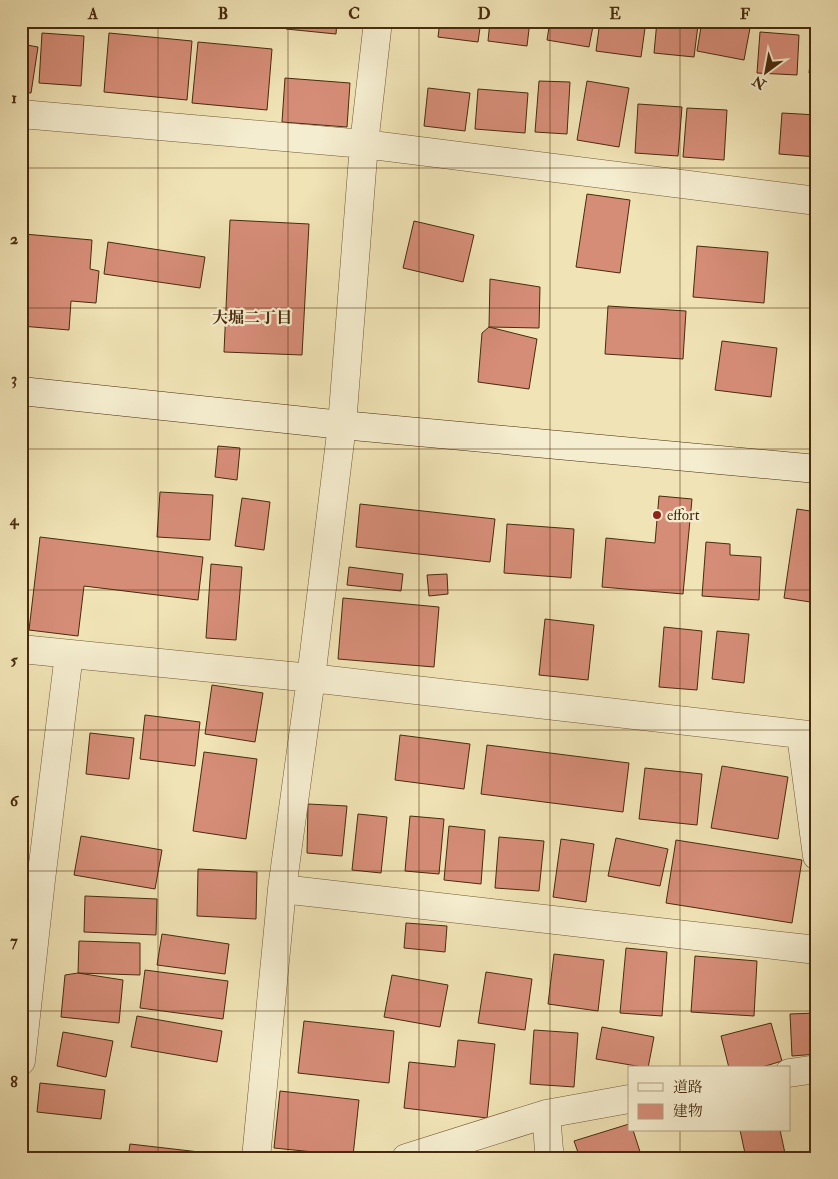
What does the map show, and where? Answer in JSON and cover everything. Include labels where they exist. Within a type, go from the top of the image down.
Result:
[{"type":"street","points":[[256,1158],[282,889],[311,678],[342,425],[364,144],[378,21]]},
{"type":"street","points":[[21,114],[364,144],[817,201]]},
{"type":"street","points":[[21,391],[342,425],[817,469]]},
{"type":"street","points":[[21,649],[311,678],[809,736],[817,856]]},
{"type":"street","points":[[21,1061],[31,879],[69,654]]},
{"type":"street","points":[[282,889],[817,950]]},
{"type":"street","points":[[790,1074],[817,1069]]},
{"type":"street","points":[[406,1158],[546,1114],[628,1100]]},
{"type":"street","points":[[546,1114],[551,1158]]},
{"type":"building","points":[[287,21],[337,21],[336,34],[286,29]]},
{"type":"building","points":[[440,21],[481,21],[478,42],[438,37]]},
{"type":"building","points":[[490,21],[530,21],[527,46],[488,41]]},
{"type":"building","points":[[550,21],[594,21],[589,47],[547,40]]},
{"type":"building","points":[[600,21],[646,21],[641,57],[596,51]]},
{"type":"building","points":[[657,21],[698,25],[694,57],[654,53]]},
{"type":"building","points":[[702,21],[727,21],[727,24],[750,28],[744,60],[697,51]]},
{"type":"building","points":[[760,32],[799,35],[797,75],[757,73]]},
{"type":"building","points":[[42,33],[84,36],[81,86],[39,83]]},
{"type":"building","points":[[109,33],[192,41],[187,100],[104,92]]},
{"type":"building","points":[[813,36],[817,36],[817,74],[809,73]]},
{"type":"building","points":[[198,42],[272,49],[267,110],[192,103]]},
{"type":"building","points":[[21,44],[38,47],[31,93],[21,92]]},
{"type":"building","points":[[285,78],[350,83],[347,127],[282,122]]},
{"type":"building","points":[[539,81],[570,82],[567,134],[535,132]]},
{"type":"building","points":[[587,81],[629,88],[619,147],[577,140]]},
{"type":"building","points":[[428,88],[470,93],[465,131],[424,126]]},
{"type":"building","points":[[478,89],[528,93],[525,133],[475,129]]},
{"type":"building","points":[[638,104],[682,107],[678,156],[635,153]]},
{"type":"building","points":[[687,108],[727,110],[724,160],[683,157]]},
{"type":"building","points":[[782,113],[817,115],[817,157],[779,154]]},
{"type":"building","points":[[587,194],[630,200],[620,273],[576,267]]},
{"type":"building","points":[[230,220],[309,224],[302,355],[224,352]]},
{"type":"building","points":[[414,221],[474,235],[463,282],[403,268]]},
{"type":"building","points":[[24,234],[92,240],[90,269],[99,271],[96,303],[71,301],[69,330],[21,326],[21,265]]},
{"type":"building","points":[[108,242],[205,257],[200,288],[104,274]]},
{"type":"building","points":[[697,246],[768,252],[764,303],[693,297]]},
{"type":"building","points":[[490,279],[540,287],[539,328],[489,327]]},
{"type":"building","points":[[608,306],[686,311],[683,359],[605,354]]},
{"type":"building","points":[[489,327],[537,339],[529,389],[478,382],[482,333]]},
{"type":"building","points":[[722,341],[777,348],[771,397],[715,390]]},
{"type":"building","points":[[218,446],[240,448],[237,480],[215,477]]},
{"type":"building","points":[[160,492],[213,495],[210,540],[157,537]]},
{"type":"building","points":[[659,496],[692,499],[683,594],[602,587],[606,538],[655,543]]},
{"type":"building","points":[[242,498],[270,502],[264,550],[235,546]]},
{"type":"building","points":[[360,504],[495,519],[490,562],[356,547]]},
{"type":"building","points":[[797,509],[817,512],[817,603],[784,598]]},
{"type":"building","points":[[507,524],[574,529],[571,578],[504,573]]},
{"type":"building","points":[[40,537],[203,557],[198,600],[84,586],[78,636],[29,630]]},
{"type":"building","points":[[706,542],[730,544],[730,555],[761,557],[759,600],[702,596]]},
{"type":"building","points":[[211,564],[242,567],[236,640],[206,638]]},
{"type":"building","points":[[349,567],[403,574],[401,591],[347,585]]},
{"type":"building","points":[[447,574],[448,594],[429,596],[427,575]]},
{"type":"building","points":[[343,598],[439,607],[434,667],[338,659]]},
{"type":"building","points":[[545,619],[594,625],[588,680],[539,675]]},
{"type":"building","points":[[664,627],[702,631],[697,690],[659,687]]},
{"type":"building","points":[[717,631],[749,634],[744,683],[712,679]]},
{"type":"building","points":[[212,685],[263,693],[255,742],[205,734]]},
{"type":"building","points":[[21,688],[26,688],[21,735]]},
{"type":"building","points":[[145,715],[200,722],[195,766],[140,759]]},
{"type":"building","points":[[90,733],[134,738],[129,779],[86,774]]},
{"type":"building","points":[[400,735],[470,744],[464,789],[395,780]]},
{"type":"building","points":[[487,745],[629,763],[623,812],[481,794]]},
{"type":"building","points":[[204,752],[257,759],[246,839],[193,831]]},
{"type":"building","points":[[722,766],[788,777],[778,839],[711,828]]},
{"type":"building","points":[[645,768],[702,774],[697,825],[639,819]]},
{"type":"building","points":[[308,804],[347,806],[342,856],[307,853]]},
{"type":"building","points":[[358,814],[387,817],[381,873],[352,870]]},
{"type":"building","points":[[410,816],[444,819],[439,874],[405,871]]},
{"type":"building","points":[[449,826],[485,830],[481,884],[444,880]]},
{"type":"building","points":[[81,836],[162,850],[155,889],[74,875]]},
{"type":"building","points":[[499,837],[544,841],[539,891],[495,888]]},
{"type":"building","points":[[616,838],[668,849],[660,886],[608,876]]},
{"type":"building","points":[[561,839],[594,844],[586,902],[553,897]]},
{"type":"building","points":[[676,840],[802,860],[792,923],[666,903]]},
{"type":"building","points":[[198,869],[257,872],[256,919],[197,916]]},
{"type":"building","points":[[85,896],[157,899],[156,935],[84,932]]},
{"type":"building","points":[[406,923],[447,926],[445,952],[404,948]]},
{"type":"building","points":[[162,934],[229,944],[225,974],[157,965]]},
{"type":"building","points":[[79,941],[140,943],[140,975],[78,973]]},
{"type":"building","points":[[626,948],[667,952],[662,1016],[620,1013]]},
{"type":"building","points":[[554,954],[604,960],[598,1011],[548,1004]]},
{"type":"building","points":[[695,956],[757,961],[754,1016],[691,1012]]},
{"type":"building","points":[[145,970],[228,981],[223,1019],[140,1008]]},
{"type":"building","points":[[486,972],[532,979],[525,1030],[478,1023]]},
{"type":"building","points":[[78,973],[123,980],[119,1023],[61,1017],[65,975]]},
{"type":"building","points":[[392,975],[448,985],[440,1027],[384,1017]]},
{"type":"building","points":[[817,1013],[817,1054],[792,1056],[790,1014]]},
{"type":"building","points":[[137,1016],[222,1031],[217,1062],[131,1047]]},
{"type":"building","points":[[304,1021],[394,1031],[389,1083],[298,1073]]},
{"type":"building","points":[[771,1023],[782,1061],[766,1066],[728,1066],[721,1036]]},
{"type":"building","points":[[602,1027],[654,1037],[648,1066],[636,1066],[596,1059]]},
{"type":"building","points":[[534,1030],[578,1033],[574,1087],[530,1084]]},
{"type":"building","points":[[63,1032],[113,1041],[106,1077],[57,1066]]},
{"type":"building","points":[[458,1040],[495,1044],[487,1118],[404,1108],[409,1062],[455,1067]]},
{"type":"building","points":[[40,1083],[105,1090],[101,1119],[37,1112]]},
{"type":"building","points":[[280,1091],[359,1100],[353,1156],[274,1148]]},
{"type":"building","points":[[628,1124],[628,1132],[634,1132],[642,1158],[580,1158],[574,1141]]},
{"type":"building","points":[[740,1132],[780,1132],[786,1158],[746,1158]]},
{"type":"building","points":[[130,1144],[208,1153],[207,1158],[128,1158]]},
{"type":"place","name":"effort","points":[[657,515]]},
{"type":"district","name":"大堀二丁目","points":[[252,317]]}]
